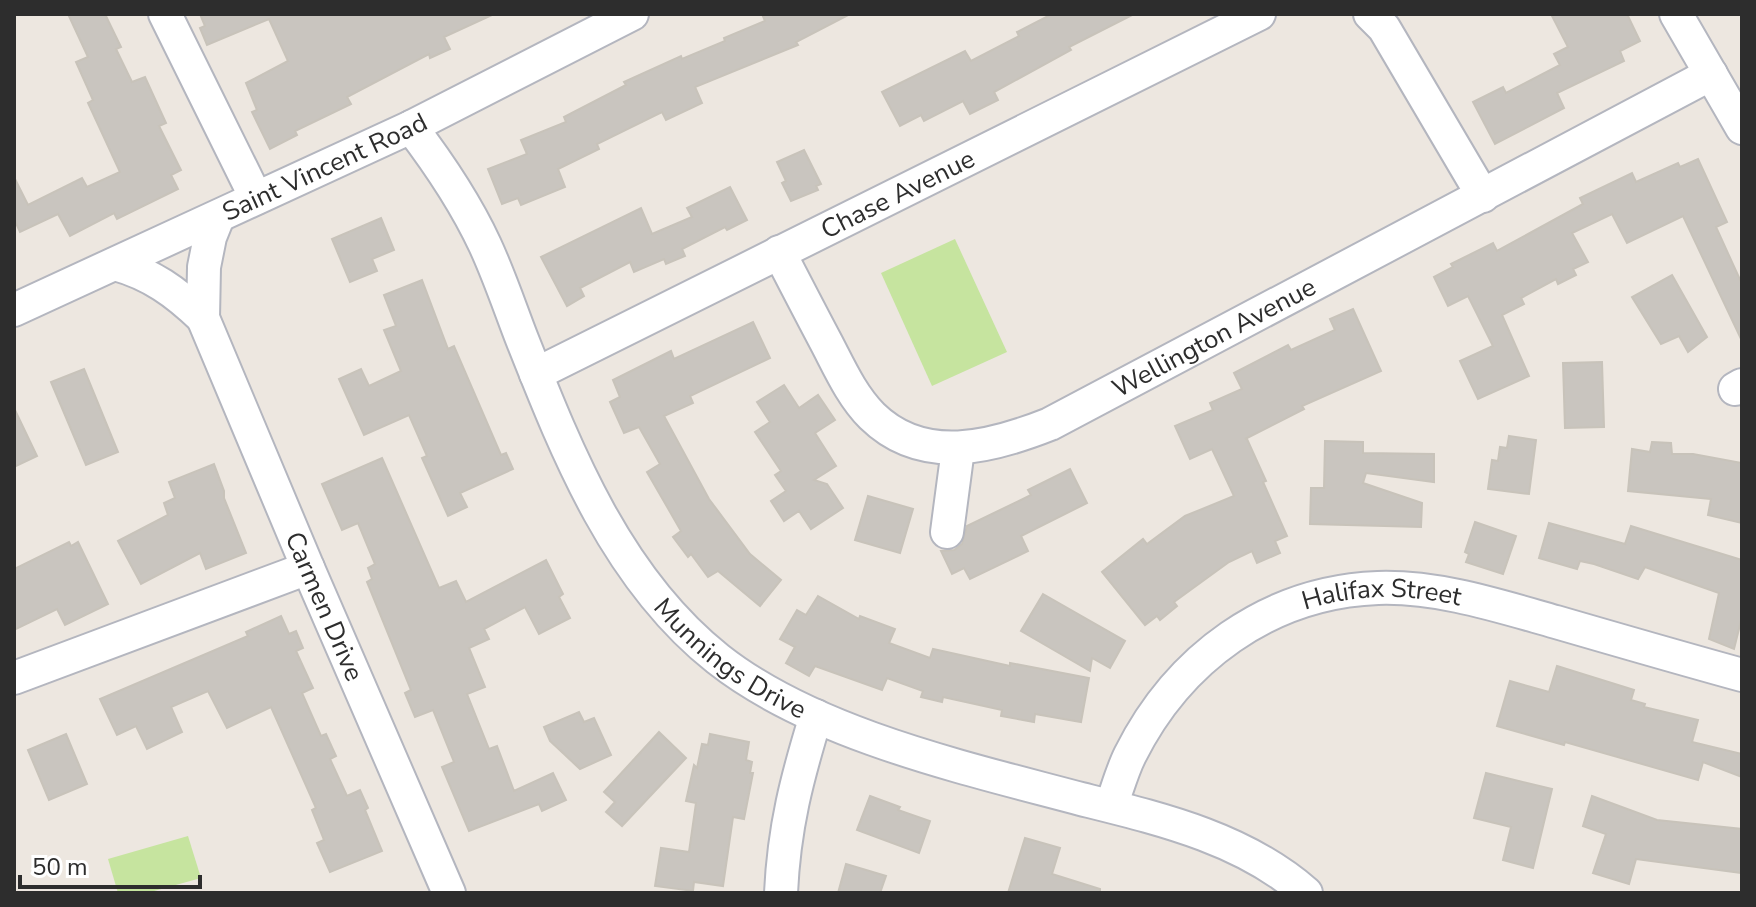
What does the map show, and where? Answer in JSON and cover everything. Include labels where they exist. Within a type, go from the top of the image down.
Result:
[{"type":"street","points":[[165,14],[256,198]]},
{"type":"street","name":"Saint Vincent Road","points":[[14,310],[411,127],[632,14]]},
{"type":"street","name":"Chase Avenue","points":[[536,374],[1259,14]]},
{"type":"street","points":[[1370,14],[1384,28],[1483,196]]},
{"type":"street","points":[[1676,14],[1742,128]]},
{"type":"street","name":"Wellington Avenue","points":[[779,252],[847,382],[873,417],[906,439],[930,447],[958,449],[1002,442],[1050,424],[1711,74]]},
{"type":"street","name":"Munnings Drive","points":[[411,127],[446,173],[479,234],[586,488],[626,558],[680,625],[716,658],[757,688],[816,716],[904,748],[1111,806],[1233,845],[1265,861],[1306,893]]},
{"type":"street","name":"Carmen Drive","points":[[203,318],[204,267],[218,217]]},
{"type":"street","name":"Carmen Drive","points":[[115,264],[153,277],[179,295],[203,318],[449,893]]},
{"type":"street","points":[[947,532],[958,449]]},
{"type":"street","points":[[14,678],[308,568]]},
{"type":"street","name":"Halifax Street","points":[[1111,806],[1129,756],[1171,691],[1188,671],[1220,643],[1265,617],[1308,600],[1342,592],[1409,589],[1485,602],[1742,675]]},
{"type":"street","points":[[781,893],[789,807],[816,716]]},
{"type":"green space","points":[[955,239],[1007,352],[932,386],[881,273]]},
{"type":"green space","points":[[188,836],[201,878],[147,893],[118,893],[108,859]]},
{"type":"building","points":[[68,14],[105,14],[121,47],[116,49],[132,82],[145,77],[166,123],[159,126],[181,170],[171,175],[178,189],[117,219],[114,213],[70,236],[58,214],[20,232],[14,219],[14,177],[28,205],[82,178],[87,187],[120,172],[88,103],[93,100],[76,62],[88,57]]},
{"type":"building","points":[[200,14],[494,14],[444,37],[450,49],[430,58],[429,54],[347,97],[351,104],[295,131],[297,135],[270,149],[252,112],[257,110],[246,83],[288,61],[269,19],[207,45],[200,28],[205,26]]},
{"type":"building","points":[[762,14],[850,14],[796,42],[798,45],[695,87],[702,103],[666,120],[662,112],[597,144],[599,149],[558,169],[565,187],[521,205],[518,198],[502,204],[488,169],[527,154],[521,140],[566,122],[564,117],[626,85],[624,82],[681,56],[682,59],[725,41],[724,38],[765,21]]},
{"type":"building","points":[[1052,14],[1134,14],[1069,47],[1071,50],[994,92],[998,100],[970,114],[963,101],[924,121],[921,115],[900,126],[882,92],[965,51],[971,61],[1019,36],[1017,32]]},
{"type":"building","points":[[1551,14],[1627,14],[1640,41],[1620,51],[1624,61],[1557,93],[1564,108],[1495,144],[1473,102],[1503,87],[1506,93],[1560,65],[1554,54],[1568,47]]},
{"type":"building","points":[[804,150],[821,184],[816,186],[818,190],[791,201],[777,162]]},
{"type":"building","points":[[1698,159],[1727,222],[1716,227],[1742,284],[1742,341],[1683,216],[1627,243],[1612,214],[1572,233],[1588,262],[1573,269],[1576,275],[1558,284],[1556,279],[1521,298],[1524,304],[1502,315],[1529,376],[1478,399],[1460,361],[1493,346],[1468,296],[1448,306],[1434,277],[1453,267],[1451,264],[1493,243],[1497,251],[1583,204],[1580,198],[1632,173],[1636,182],[1678,163],[1680,167]]},
{"type":"building","points":[[730,187],[747,220],[727,230],[725,227],[682,249],[685,256],[666,264],[664,259],[634,272],[630,262],[580,288],[584,296],[567,306],[541,257],[641,208],[652,234],[692,217],[687,208]]},
{"type":"building","points":[[381,218],[394,250],[372,259],[377,271],[350,282],[332,239]]},
{"type":"building","points":[[1672,275],[1707,337],[1688,352],[1679,336],[1661,344],[1632,297]]},
{"type":"building","points":[[422,280],[448,349],[454,346],[501,455],[506,453],[513,469],[460,493],[467,507],[448,516],[422,458],[427,456],[409,415],[364,435],[339,379],[361,369],[369,386],[401,371],[384,330],[396,326],[384,295]]},
{"type":"building","points":[[1353,309],[1381,371],[1302,406],[1304,409],[1245,439],[1266,481],[1263,482],[1287,536],[1275,541],[1280,553],[1257,563],[1252,551],[1229,562],[1174,602],[1177,606],[1160,620],[1157,616],[1145,625],[1102,572],[1143,539],[1147,544],[1185,516],[1234,496],[1212,449],[1190,459],[1175,426],[1213,410],[1210,403],[1242,389],[1234,373],[1288,345],[1291,350],[1335,330],[1330,319]]},
{"type":"building","points":[[753,322],[770,358],[690,396],[693,403],[664,416],[709,499],[750,554],[781,580],[760,606],[718,571],[708,577],[673,537],[681,531],[647,472],[660,464],[639,427],[624,433],[610,402],[620,397],[613,380],[671,351],[674,359]]},
{"type":"building","points":[[1602,362],[1604,427],[1565,428],[1563,363]]},
{"type":"building","points":[[84,369],[118,452],[86,465],[51,382]]},
{"type":"building","points":[[784,385],[799,408],[818,395],[835,420],[815,433],[836,466],[814,480],[827,484],[843,508],[811,529],[799,511],[784,521],[771,501],[786,491],[775,475],[781,471],[755,432],[770,422],[757,402]]},
{"type":"building","points":[[14,408],[37,456],[14,467]]},
{"type":"building","points":[[1509,436],[1536,440],[1529,494],[1488,489],[1492,460],[1498,461],[1500,447],[1507,448]]},
{"type":"building","points":[[1325,441],[1363,442],[1363,453],[1434,454],[1434,482],[1366,473],[1363,483],[1422,503],[1421,527],[1310,524],[1311,488],[1324,488]]},
{"type":"building","points":[[1652,442],[1671,443],[1672,454],[1693,454],[1742,463],[1742,523],[1708,515],[1711,499],[1628,491],[1632,449],[1650,452]]},
{"type":"building","points":[[382,458],[439,588],[456,581],[466,602],[546,560],[563,594],[559,597],[570,618],[539,634],[525,607],[484,629],[489,639],[469,648],[485,687],[467,694],[489,749],[497,746],[514,791],[553,773],[566,800],[542,811],[539,804],[469,831],[442,767],[454,762],[433,710],[415,717],[405,693],[411,690],[367,582],[372,579],[368,568],[375,564],[358,523],[342,530],[322,484]]},
{"type":"building","points":[[214,464],[246,553],[206,569],[200,553],[141,584],[118,541],[168,515],[164,503],[175,498],[169,482]]},
{"type":"building","points":[[1070,469],[1087,503],[1021,536],[1028,551],[970,579],[964,568],[952,574],[941,551],[954,550],[962,544],[967,526],[1031,495],[1028,490]]},
{"type":"building","points":[[868,496],[913,509],[900,553],[855,540]]},
{"type":"building","points":[[1475,522],[1516,536],[1503,574],[1466,562],[1469,554],[1465,552]]},
{"type":"building","points":[[1549,523],[1625,544],[1631,526],[1742,560],[1742,617],[1734,649],[1709,639],[1719,593],[1645,567],[1638,579],[1580,561],[1577,569],[1539,558]]},
{"type":"building","points":[[69,542],[71,546],[78,542],[108,604],[65,625],[57,609],[14,630],[14,569]]},
{"type":"building","points":[[1043,594],[1125,641],[1110,668],[1092,658],[1090,671],[1021,631]]},
{"type":"building","points":[[818,596],[859,619],[860,616],[895,629],[889,643],[930,658],[933,649],[1010,666],[1010,663],[1089,678],[1081,722],[1035,714],[1034,722],[1001,716],[1002,710],[943,697],[942,702],[921,697],[923,691],[887,678],[882,690],[815,666],[809,676],[786,663],[795,647],[780,639],[797,610],[806,615]]},
{"type":"building","points":[[281,616],[289,634],[296,631],[303,648],[296,651],[313,688],[302,693],[321,736],[326,734],[336,756],[330,759],[347,796],[360,790],[382,851],[330,872],[317,843],[324,840],[312,810],[316,808],[271,707],[227,728],[208,691],[171,707],[182,732],[147,749],[136,726],[117,735],[100,699],[248,636],[246,632]]},
{"type":"building","points":[[1557,666],[1634,690],[1631,700],[1645,704],[1644,707],[1698,720],[1692,742],[1742,754],[1742,777],[1703,762],[1698,780],[1497,726],[1510,681],[1549,692]]},
{"type":"building","points":[[579,712],[584,722],[594,718],[611,755],[580,769],[550,741],[544,727]]},
{"type":"building","points":[[659,732],[686,758],[622,826],[606,812],[615,802],[604,792]]},
{"type":"building","points":[[66,734],[87,784],[49,800],[28,750]]},
{"type":"building","points":[[710,734],[749,742],[746,760],[752,762],[750,773],[753,773],[744,819],[733,817],[723,886],[694,882],[693,891],[655,886],[661,848],[689,852],[696,803],[686,801],[694,765],[697,768],[702,744],[708,745]]},
{"type":"building","points":[[1486,773],[1552,789],[1533,868],[1503,860],[1511,827],[1474,818]]},
{"type":"building","points":[[870,796],[930,821],[919,853],[857,830]]},
{"type":"building","points":[[1592,796],[1657,820],[1742,829],[1742,873],[1636,859],[1629,884],[1593,873],[1606,834],[1583,826]]},
{"type":"building","points":[[1025,838],[1060,848],[1052,874],[1100,889],[1100,893],[1008,893]]},
{"type":"building","points":[[846,864],[886,876],[880,893],[838,893]]}]
